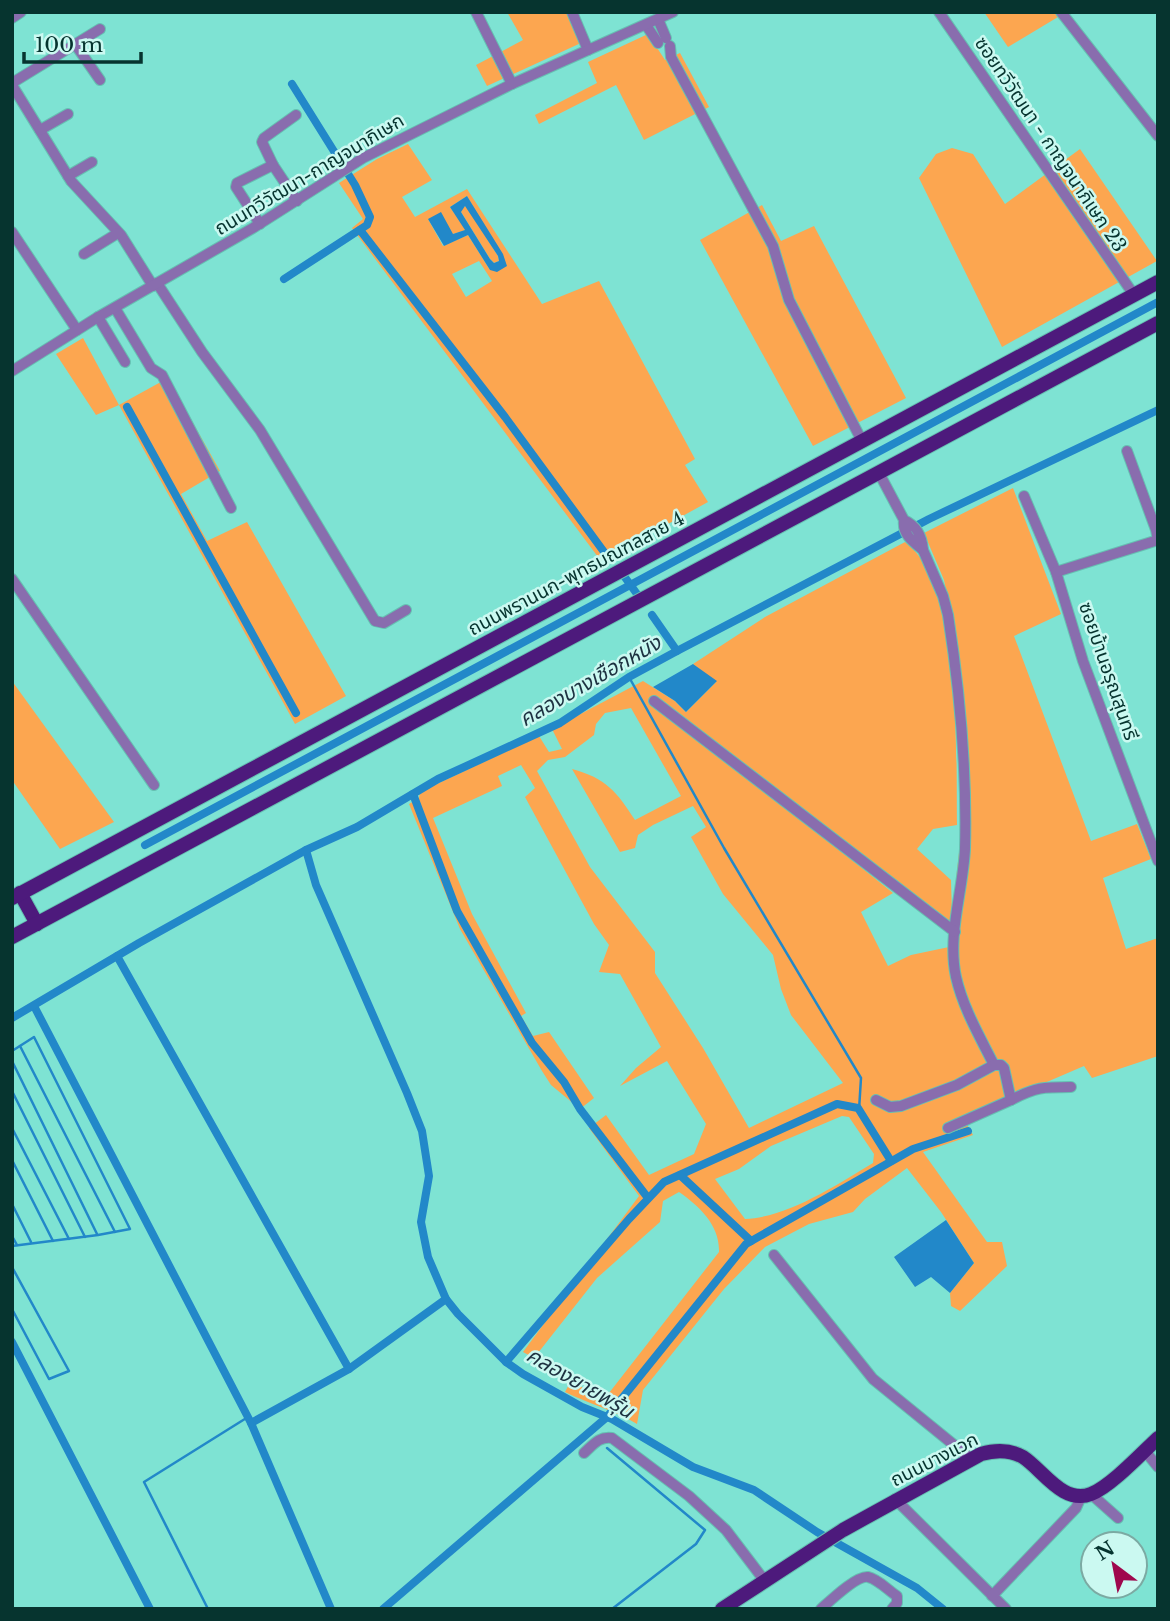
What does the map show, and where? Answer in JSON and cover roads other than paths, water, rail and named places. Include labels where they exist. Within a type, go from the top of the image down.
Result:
[{"type":"main road","name":"ถนนพรานนก-พุทธมณฑลสาย 4","points":[[16,895],[1158,282]]},
{"type":"main road","points":[[12,937],[1158,323]]},
{"type":"main road","points":[[16,895],[37,924]]},
{"type":"main road","points":[[1086,1496],[1101,1489],[1158,1438]]},
{"type":"main road","name":"ถนนบางแวก","points":[[722,1609],[843,1530],[970,1458],[996,1450],[1009,1452],[1022,1457],[1061,1490],[1073,1496],[1086,1496]]},
{"type":"street","points":[[12,18],[21,12]]},
{"type":"street","points":[[476,12],[512,84]]},
{"type":"street","points":[[572,12],[588,50]]},
{"type":"street","points":[[644,12],[666,47],[773,246],[789,300],[862,441]]},
{"type":"street","name":"ถนนทวีวัฒนา-กาญจนาภิเษก","points":[[14,365],[260,223],[359,161],[512,84],[673,12]]},
{"type":"street","name":"ซอยทวีวัฒนา - กาญจนาภิเษก 23","points":[[939,12],[1134,295]]},
{"type":"street","points":[[1060,12],[1158,136]]},
{"type":"street","points":[[100,29],[12,84],[68,176],[132,251],[260,430],[375,621],[384,623],[406,610]]},
{"type":"street","points":[[75,44],[100,80]]},
{"type":"street","points":[[40,130],[68,114]]},
{"type":"street","points":[[296,115],[262,142],[273,165],[297,201]]},
{"type":"street","points":[[68,176],[92,162]]},
{"type":"street","points":[[260,223],[236,187],[237,183],[273,165]]},
{"type":"street","points":[[12,233],[77,330]]},
{"type":"street","points":[[84,254],[118,233]]},
{"type":"street","points":[[115,308],[151,368],[162,375],[231,508]]},
{"type":"street","points":[[98,317],[125,362]]},
{"type":"street","points":[[1056,572],[1158,540],[1127,451]]},
{"type":"street","points":[[878,473],[906,522],[907,534],[921,545],[943,596],[948,615],[966,778],[965,852],[954,959],[956,977],[967,1012],[994,1065]]},
{"type":"street","name":"ซอยบ้านอรุณสุนทรี","points":[[1024,496],[1056,572],[1083,661],[1158,861]]},
{"type":"street","points":[[12,579],[154,785]]},
{"type":"street","points":[[654,701],[956,932]]},
{"type":"street","points":[[876,1100],[890,1107],[901,1106],[957,1084],[994,1065],[1004,1068],[1011,1100]]},
{"type":"street","points":[[948,1128],[1032,1089],[1071,1087]]},
{"type":"street","points":[[774,1255],[873,1379],[970,1458]]},
{"type":"street","points":[[584,1453],[597,1441],[605,1437],[612,1438],[689,1496],[726,1530],[764,1580]]},
{"type":"street","points":[[1145,1451],[1158,1466]]},
{"type":"street","points":[[992,1596],[1086,1496],[1118,1518]]},
{"type":"street","points":[[895,1499],[1006,1609]]},
{"type":"street","points":[[821,1609],[865,1577],[870,1577],[897,1597],[897,1603],[892,1609]]},
{"type":"water","points":[[467,196],[503,254],[507,266],[497,272],[490,270],[468,235],[444,246],[428,219],[441,212],[453,234],[465,230],[450,207]],"holes":[[[465,206],[499,261],[494,263],[490,259],[461,212]]]},
{"type":"water","points":[[693,664],[717,681],[686,712],[675,701],[653,687]]},
{"type":"water","points":[[946,1220],[974,1263],[950,1293],[931,1277],[915,1287],[894,1257]]},
{"type":"waterway","points":[[284,279],[367,225],[370,217],[355,185],[292,84]]},
{"type":"waterway","points":[[360,230],[505,417],[607,556]]},
{"type":"waterway","points":[[145,845],[1158,302]]},
{"type":"waterway","points":[[127,407],[296,713]]},
{"type":"waterway","name":"คลองบางเชือกหนัง","points":[[12,1018],[139,943],[306,850],[357,827],[438,779],[560,723],[629,677],[677,651],[929,519],[1158,410]]},
{"type":"waterway","points":[[624,576],[637,594]]},
{"type":"waterway","points":[[652,615],[677,651]]},
{"type":"waterway","points":[[629,677],[724,848],[861,1078],[859,1110]]},
{"type":"waterway","points":[[413,794],[457,911],[532,1043],[564,1082],[580,1109],[648,1198]]},
{"type":"waterway","name":"คลองยายพรุ้น","points":[[306,850],[316,885],[422,1131],[429,1176],[421,1222],[428,1257],[446,1299],[458,1314],[506,1362],[523,1374],[582,1407],[612,1419],[693,1467],[754,1490],[817,1532],[917,1588],[943,1609]]},
{"type":"waterway","points":[[117,956],[349,1369]]},
{"type":"waterway","points":[[34,1006],[251,1423],[331,1609]]},
{"type":"waterway","points":[[12,1051],[34,1037],[130,1229],[12,1246]]},
{"type":"waterway","points":[[20,1046],[115,1232]]},
{"type":"waterway","points":[[12,1061],[97,1234]]},
{"type":"waterway","points":[[12,1091],[85,1237]]},
{"type":"waterway","points":[[506,1362],[664,1182],[837,1104],[858,1108],[891,1161]]},
{"type":"waterway","points":[[12,1128],[69,1239]]},
{"type":"waterway","points":[[383,1609],[607,1417],[746,1244],[913,1149],[968,1131]]},
{"type":"waterway","points":[[12,1160],[53,1241]]},
{"type":"waterway","points":[[680,1175],[751,1241]]},
{"type":"waterway","points":[[12,1204],[31,1242]]},
{"type":"waterway","points":[[12,1236],[17,1245]]},
{"type":"waterway","points":[[12,1267],[69,1371],[49,1379],[12,1309]]},
{"type":"waterway","points":[[251,1423],[349,1369],[446,1299]]},
{"type":"waterway","points":[[12,1342],[150,1609]]},
{"type":"waterway","points":[[208,1609],[144,1482],[248,1417]]},
{"type":"waterway","points":[[607,1448],[705,1530],[696,1544],[612,1609]]}]
